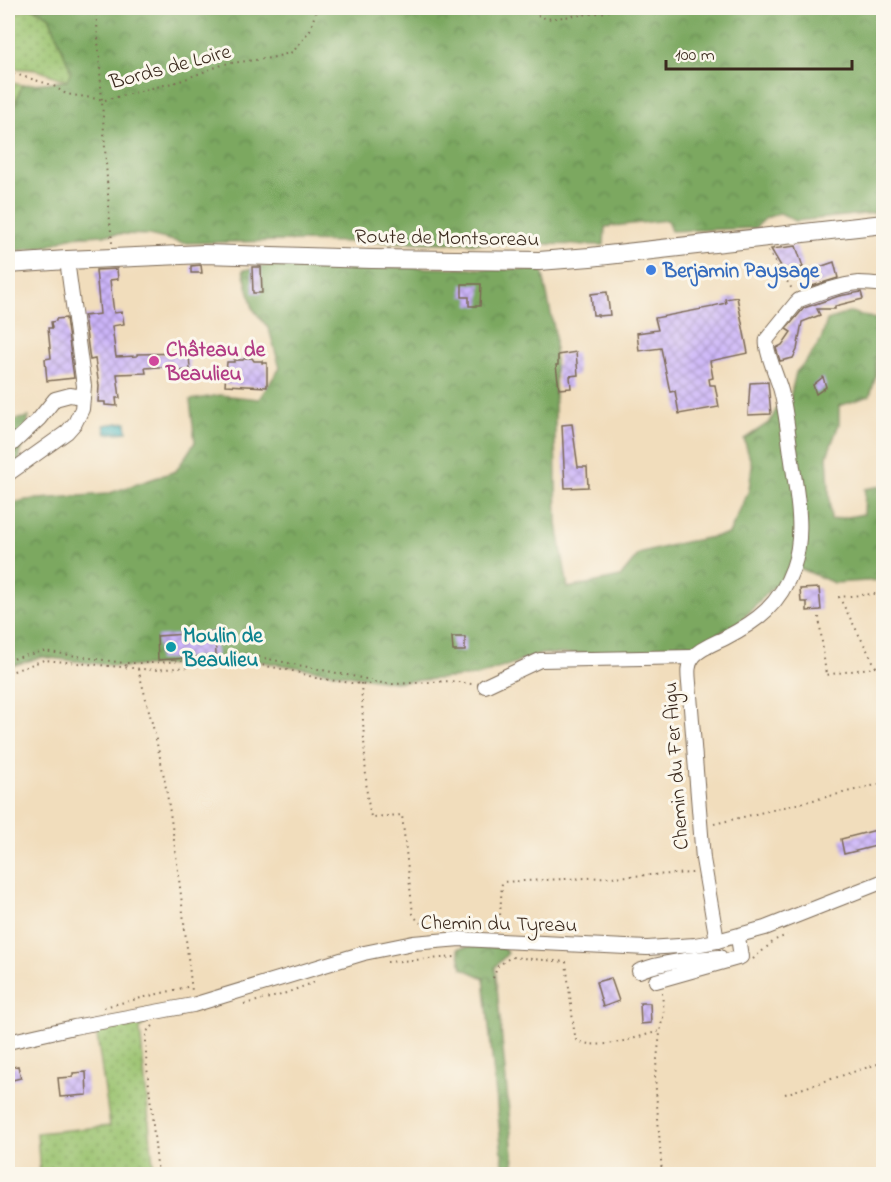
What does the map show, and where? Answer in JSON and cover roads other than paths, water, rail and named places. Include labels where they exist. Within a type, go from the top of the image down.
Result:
[{"type":"main road","name":"Route de Montsoreau","points":[[8,264],[204,254],[372,260],[540,261],[884,224]]},
{"type":"street","points":[[8,474],[67,432],[82,409],[84,386],[67,260]]},
{"type":"street","name":"Chemin du Fer Aigu","points":[[717,941],[700,828],[688,674],[693,657],[710,645],[750,624],[779,597],[794,566],[798,550],[800,531],[795,480],[782,394],[765,345],[767,339],[799,300],[852,284],[884,285]]},
{"type":"street","points":[[8,448],[39,419],[55,399],[70,395],[83,397]]},
{"type":"street","points":[[485,686],[540,660],[693,657]]},
{"type":"street","name":"Chemin du Tyreau","points":[[8,1042],[193,1005],[364,953],[413,943],[469,940],[647,948],[717,941],[765,928],[884,881]]},
{"type":"street","points":[[738,937],[742,961]]},
{"type":"street","points":[[639,971],[651,966],[685,960],[719,957],[742,961]]},
{"type":"street","points":[[658,982],[742,961]]},
{"type":"water","points":[[126,422],[127,432],[106,434],[104,425]]},
{"type":"place","name":"Berjamin Paysage","points":[[651,270]]},
{"type":"place","name":"Château de Beaulieu","points":[[154,361]]},
{"type":"place","name":"Moulin de Beaulieu","points":[[171,647]]}]
